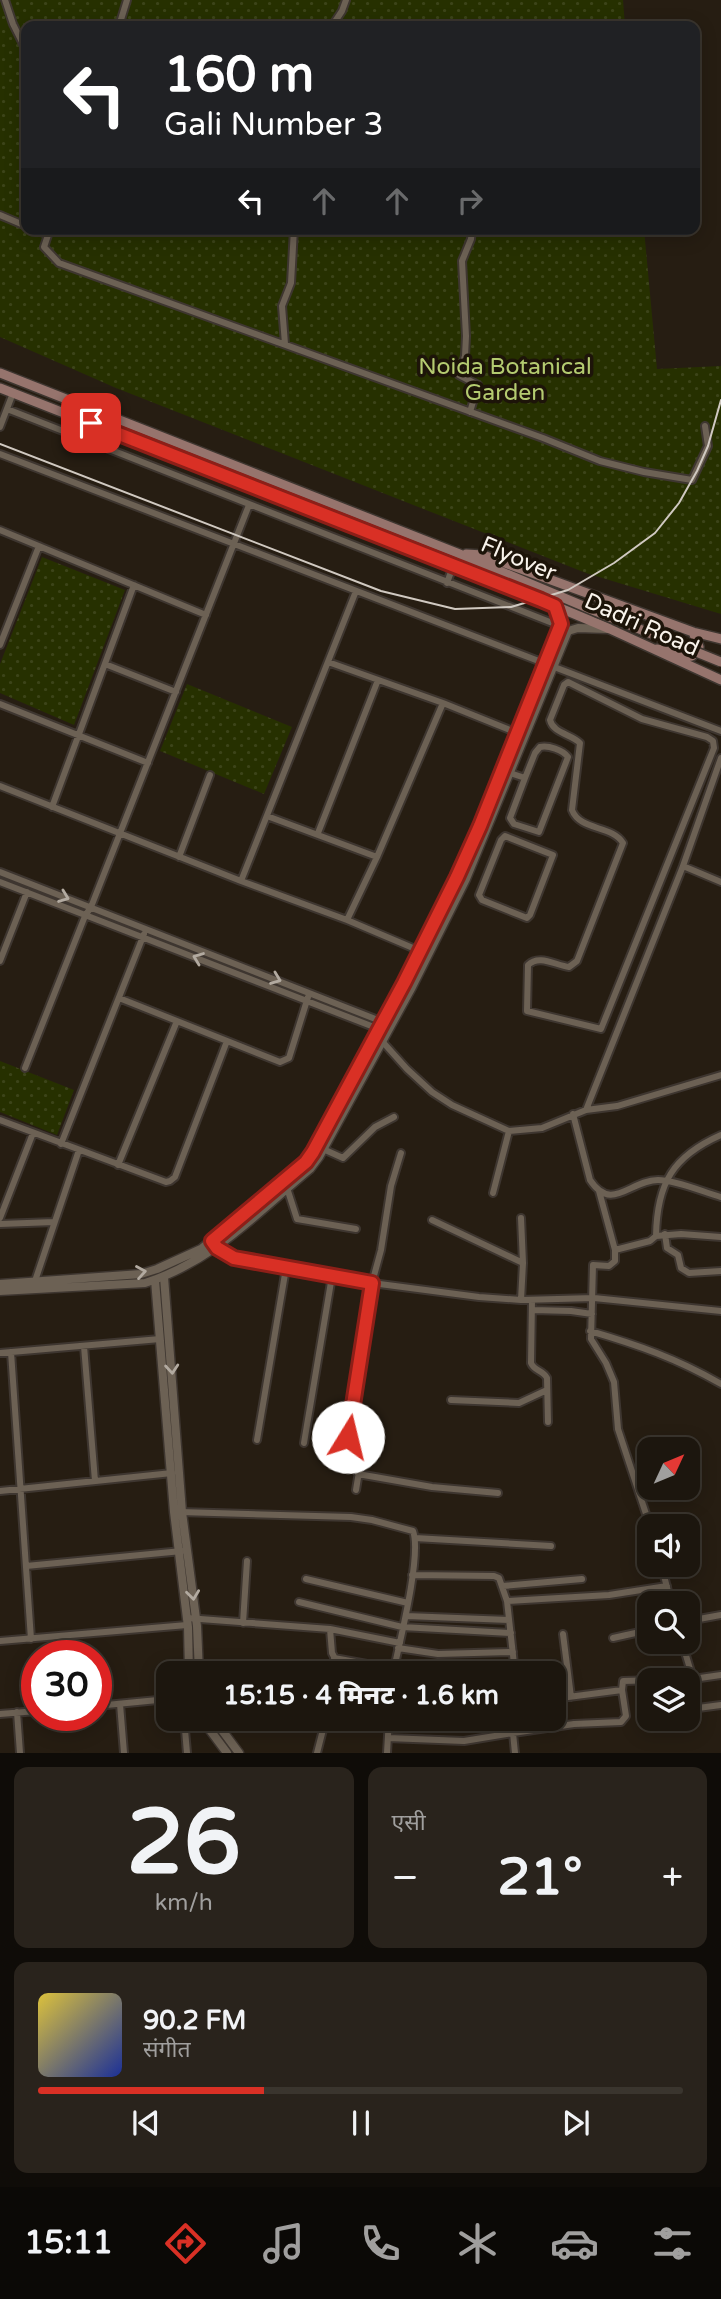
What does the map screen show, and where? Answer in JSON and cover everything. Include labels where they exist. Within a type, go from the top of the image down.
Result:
[{"type":"main road","points":[[0,373],[457,553],[483,555],[693,632],[721,639]]},
{"type":"main road","name":"Dadri Road","points":[[0,388],[555,606],[721,680]]},
{"type":"main road","name":"Flyover","points":[[457,553],[721,662]]},
{"type":"main road","points":[[649,649],[692,656],[699,647],[693,632]]},
{"type":"street","points":[[5,0],[21,40]]},
{"type":"street","points":[[121,21],[127,0]]},
{"type":"street","points":[[336,21],[346,0]]},
{"type":"street","points":[[0,215],[21,224]]},
{"type":"street","points":[[48,235],[44,247],[59,264],[544,438],[600,461],[692,480],[708,446],[705,426]]},
{"type":"street","points":[[285,344],[282,306],[291,283],[295,235]]},
{"type":"street","points":[[470,412],[478,385],[459,375],[465,356],[462,261],[471,235]]},
{"type":"street","points":[[0,427],[13,393]]},
{"type":"street","points":[[7,409],[560,626]]},
{"type":"street","points":[[0,454],[721,731]]},
{"type":"street","points":[[25,1068],[249,505]]},
{"type":"street","points":[[0,530],[206,615]]},
{"type":"street","points":[[0,645],[39,546]]},
{"type":"street","points":[[447,583],[453,566]]},
{"type":"street","points":[[52,807],[134,585]]},
{"type":"street","points":[[242,881],[356,591]]},
{"type":"street","points":[[0,1291],[145,1283],[160,1278],[215,1245],[310,1169],[323,1149],[457,877],[521,734],[549,665],[560,626],[555,606]]},
{"type":"street","points":[[0,622],[8,625]]},
{"type":"street","points":[[549,665],[569,629],[610,629]]},
{"type":"street","points":[[328,662],[521,734]]},
{"type":"street","points":[[105,664],[176,692]]},
{"type":"street","points":[[318,833],[378,680]]},
{"type":"street","points":[[568,682],[642,719],[657,723],[706,737],[713,741],[714,748],[601,1029],[527,1011],[528,965],[539,959],[569,967],[577,961],[623,843],[619,837],[575,817],[572,810],[581,747],[576,739],[551,725],[552,713],[564,685],[568,682]]},
{"type":"street","points":[[347,920],[443,703]]},
{"type":"street","points":[[642,719],[648,703]]},
{"type":"street","points":[[0,704],[148,762]]},
{"type":"street","points":[[657,723],[661,708]]},
{"type":"street","points":[[0,1284],[141,1273],[172,1263],[215,1245],[306,1162],[380,1032],[412,987],[466,880],[510,773],[521,734]]},
{"type":"street","points":[[540,747],[566,754],[567,761],[539,832],[514,824],[510,818],[525,778],[540,747]]},
{"type":"street","points":[[586,1110],[683,866],[721,758]]},
{"type":"street","points":[[510,773],[525,778]]},
{"type":"street","points":[[179,857],[210,775]]},
{"type":"street","points":[[0,786],[347,920],[420,951]]},
{"type":"street","points":[[267,816],[377,857]]},
{"type":"street","points":[[486,833],[501,840]]},
{"type":"street","points":[[505,836],[510,837],[553,855],[527,918],[482,900],[479,895],[501,840],[505,836]]},
{"type":"street","points":[[683,866],[721,882]]},
{"type":"street","points":[[0,872],[310,992],[380,1032],[432,1092],[452,1105],[509,1131],[542,1128],[586,1110],[617,1106],[721,1075]]},
{"type":"street","points":[[0,883],[307,1001],[380,1032]]},
{"type":"street","points":[[0,961],[30,884]]},
{"type":"street","points":[[61,1144],[146,929]]},
{"type":"street","points":[[119,998],[285,1062],[289,1058],[310,992]]},
{"type":"street","points":[[118,1165],[177,1021]]},
{"type":"street","points":[[0,1121],[166,1182],[175,1177],[227,1041]]},
{"type":"street","points":[[573,1114],[590,1180],[599,1191],[615,1250],[615,1261],[609,1266],[593,1265],[594,1298],[590,1331],[594,1347],[606,1363],[614,1382],[618,1429],[646,1514]]},
{"type":"street","points":[[323,1149],[343,1158],[376,1127],[394,1117]]},
{"type":"street","points":[[493,1194],[509,1131]]},
{"type":"street","points":[[0,1218],[33,1133]]},
{"type":"street","points":[[656,1236],[659,1201],[666,1181],[687,1153],[721,1135]]},
{"type":"street","points":[[35,1281],[79,1150]]},
{"type":"street","points":[[356,1490],[363,1447],[358,1442],[348,1440],[372,1283],[381,1250],[391,1186],[401,1153]]},
{"type":"street","points":[[599,1191],[616,1195],[649,1181],[666,1181],[721,1197]]},
{"type":"street","points":[[288,1188],[297,1219],[356,1229]]},
{"type":"street","points":[[522,1218],[522,1300]]},
{"type":"street","points":[[432,1220],[523,1263]]},
{"type":"street","points":[[0,1224],[54,1222]]},
{"type":"street","points":[[615,1250],[665,1234],[721,1237]]},
{"type":"street","points":[[665,1234],[667,1248],[678,1255],[681,1268],[689,1273],[721,1271]]},
{"type":"street","points":[[215,1245],[234,1258],[372,1283],[522,1300],[594,1298],[721,1311]]},
{"type":"street","points":[[257,1440],[286,1268]]},
{"type":"street","points":[[304,1443],[332,1276]]},
{"type":"street","points":[[160,1278],[160,1339],[175,1473]]},
{"type":"street","points":[[160,1278],[178,1512],[197,1661]]},
{"type":"street","points":[[532,1300],[531,1363],[547,1378],[548,1422]]},
{"type":"street","points":[[533,1310],[592,1314]]},
{"type":"street","points":[[590,1331],[663,1354],[721,1384]]},
{"type":"street","points":[[0,1353],[160,1339]]},
{"type":"street","points":[[84,1346],[94,1481]]},
{"type":"street","points":[[11,1352],[31,1639]]},
{"type":"street","points":[[451,1400],[519,1404],[547,1390]]},
{"type":"street","points":[[0,1491],[175,1473]]},
{"type":"street","points":[[358,1474],[432,1487],[498,1493]]},
{"type":"street","points":[[178,1512],[351,1517],[410,1530],[415,1538],[412,1575],[395,1661]]},
{"type":"street","points":[[415,1538],[551,1546]]},
{"type":"street","points":[[26,1566],[183,1551]]},
{"type":"street","points":[[243,1623],[247,1561]]},
{"type":"street","points":[[412,1575],[499,1578],[507,1601],[514,1661]]},
{"type":"street","points":[[665,1577],[668,1591]]},
{"type":"street","points":[[306,1579],[408,1602]]},
{"type":"street","points":[[503,1586],[582,1580]]},
{"type":"street","points":[[507,1601],[609,1595],[667,1586]]},
{"type":"street","points":[[299,1602],[402,1627],[510,1633]]},
{"type":"street","points":[[700,1619],[721,1615]]},
{"type":"street","points":[[405,1616],[509,1620]]},
{"type":"street","points":[[189,1661],[190,1621]]},
{"type":"street","points":[[0,1641],[190,1621],[330,1629],[446,1655],[513,1652]]},
{"type":"street","points":[[330,1629],[336,1661]]},
{"type":"street","points":[[612,1638],[637,1633]]},
{"type":"street","points":[[563,1634],[572,1697]]},
{"type":"street","points":[[334,1658],[348,1661]]},
{"type":"street","points":[[700,1678],[721,1675]]},
{"type":"street","points":[[388,1738],[464,1741],[587,1723],[621,1722],[626,1716],[623,1681],[637,1679]]},
{"type":"street","points":[[566,1698],[622,1690]]},
{"type":"street","points":[[112,1705],[156,1700]]},
{"type":"street","points":[[120,1704],[124,1753]]},
{"type":"street","points":[[700,1708],[721,1705]]},
{"type":"street","points":[[17,1713],[20,1753]]},
{"type":"street","points":[[0,1714],[21,1713]]},
{"type":"street","points":[[185,1731],[187,1753]]},
{"type":"street","points":[[211,1731],[227,1753]]},
{"type":"street","points":[[223,1731],[239,1753]]},
{"type":"street","points":[[317,1753],[323,1731]]},
{"type":"street","points":[[387,1753],[388,1731]]},
{"type":"street","points":[[513,1733],[515,1753]]},
{"type":"green space","name":"Noida Botanical Garden","points":[[0,0],[623,0],[625,21],[21,21],[21,235],[645,235],[657,369],[721,366],[721,614],[586,573],[116,388],[0,337]]},
{"type":"green space","points":[[42,557],[125,590],[74,725],[0,693],[0,664]]},
{"type":"green space","points":[[187,684],[292,727],[264,794],[160,751]]},
{"type":"green space","points":[[0,1061],[74,1090],[57,1135],[0,1112]]},
{"type":"railway","points":[[0,444],[381,591],[455,609],[511,607],[568,590],[614,563],[655,533],[679,503],[697,471],[708,446],[721,400]]},
{"type":"route","points":[[91,423],[541,600],[555,606],[560,619],[561,624],[457,877],[404,983],[313,1152],[306,1162],[212,1241],[217,1248],[234,1258],[372,1283],[348,1437]]}]
